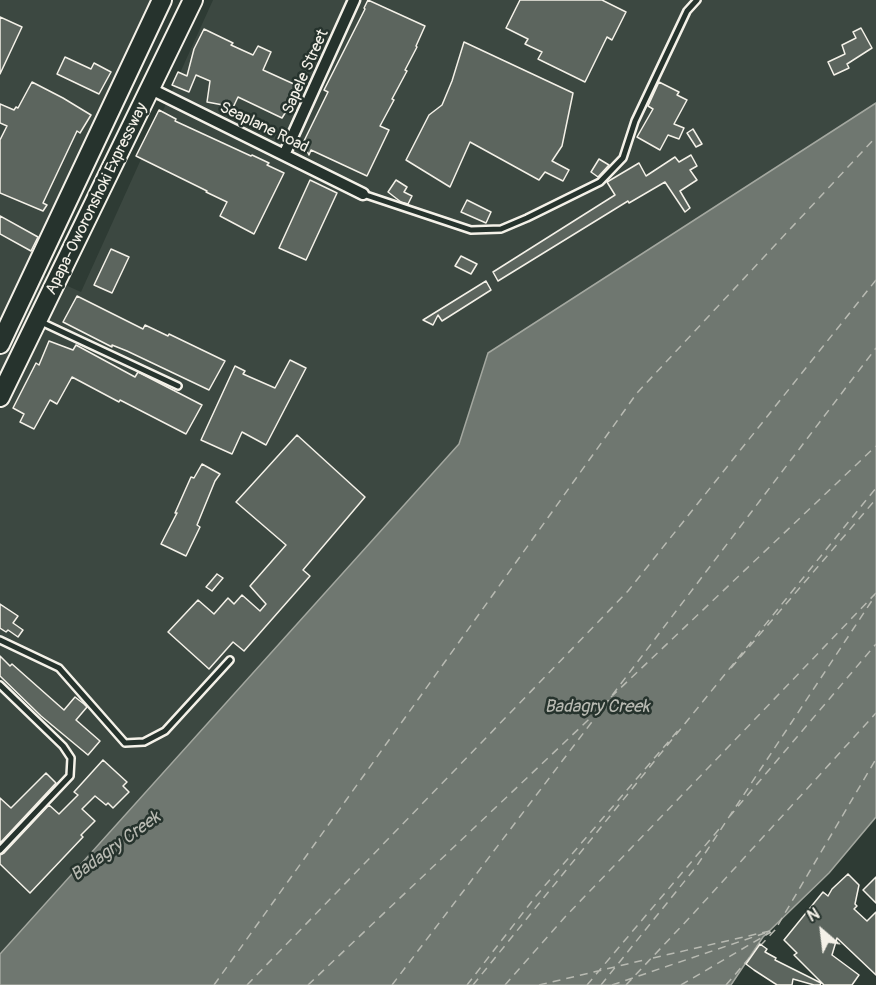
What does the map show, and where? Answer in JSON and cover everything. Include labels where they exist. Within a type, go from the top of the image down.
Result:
[{"type":"main road","name":"Apapa-Oworonshoki Expressway","points":[[0,344],[162,0]]},
{"type":"main road","name":"Apapa-Oworonshoki Expressway","points":[[0,397],[193,0]]},
{"type":"street","name":"Sapele Street","points":[[284,155],[354,0]]},
{"type":"street","name":"Seaplane Road","points":[[151,89],[363,195]]},
{"type":"lane","points":[[363,195],[471,230],[501,229],[600,182],[623,158],[635,121],[658,71],[687,11],[697,0]]},
{"type":"lane","points":[[37,320],[178,386]]},
{"type":"lane","points":[[0,640],[58,668],[125,743],[144,742],[165,731],[230,660]]},
{"type":"lane","points":[[0,685],[63,746],[71,758],[70,776],[0,850]]},
{"type":"shaded area","points":[[0,0],[162,0],[34,271],[81,292],[213,0],[876,0],[876,103],[488,353],[459,444],[0,954]]},
{"type":"water","name":"Badagry Creek","points":[[876,103],[876,817],[829,873],[763,937],[731,985],[0,985],[0,954],[459,444],[488,353]]},
{"type":"building","points":[[368,0],[425,26],[405,70],[407,71],[392,99],[394,100],[380,126],[389,130],[367,176],[311,150],[309,155],[303,143],[328,92],[324,90]]},
{"type":"building","points":[[520,0],[602,0],[626,12],[612,40],[607,37],[585,82],[538,59],[542,52],[525,44],[528,39],[506,28]]},
{"type":"building","points":[[0,17],[22,27],[0,74]]},
{"type":"building","points":[[861,28],[872,48],[847,64],[849,68],[834,75],[828,62],[845,54],[842,45],[856,38],[853,32]]},
{"type":"building","points":[[204,29],[253,55],[258,46],[271,52],[263,70],[296,85],[282,118],[238,97],[230,114],[220,109],[223,105],[207,102],[210,81],[196,75],[189,92],[172,85],[178,72],[187,76],[194,49]]},
{"type":"building","points":[[464,42],[573,93],[562,146],[552,161],[569,170],[563,181],[545,172],[539,180],[470,142],[450,187],[406,160],[429,115],[442,105]]},
{"type":"building","points":[[65,57],[91,69],[94,63],[111,72],[99,94],[57,74]]},
{"type":"building","points":[[32,82],[91,115],[80,133],[77,131],[43,203],[47,205],[43,211],[0,193],[0,140],[7,126],[0,123],[0,104],[14,110],[18,108]]},
{"type":"building","points":[[659,82],[679,92],[677,95],[687,100],[674,124],[684,128],[679,139],[668,135],[660,150],[637,137],[653,109],[648,106]]},
{"type":"building","points":[[159,110],[176,119],[175,121],[269,163],[267,165],[284,173],[254,234],[220,216],[227,202],[136,156]]},
{"type":"building","points":[[693,129],[702,144],[696,147],[687,133]]},
{"type":"building","points":[[691,155],[697,166],[690,170],[697,180],[680,191],[690,208],[685,212],[665,182],[629,203],[628,201],[498,281],[493,272],[615,195],[607,182],[639,163],[646,176],[675,157],[679,162]]},
{"type":"building","points":[[599,159],[609,165],[598,177],[591,172]]},
{"type":"building","points":[[310,180],[337,193],[306,260],[279,248]]},
{"type":"building","points":[[396,180],[407,187],[404,192],[412,196],[408,204],[401,202],[388,192]]},
{"type":"building","points":[[467,200],[491,212],[486,223],[461,212]]},
{"type":"building","points":[[0,216],[38,237],[31,251],[0,234]]},
{"type":"building","points":[[111,249],[129,257],[112,293],[94,285]]},
{"type":"building","points":[[461,256],[477,264],[471,274],[455,266]]},
{"type":"building","points":[[486,281],[491,290],[442,321],[438,315],[433,325],[423,320]]},
{"type":"building","points":[[77,296],[143,329],[145,325],[168,336],[169,334],[225,361],[209,390],[127,351],[112,345],[112,347],[63,322]]},
{"type":"building","points":[[49,341],[73,350],[76,345],[135,377],[138,372],[202,405],[186,434],[72,377],[57,404],[50,400],[34,429],[20,422],[24,414],[13,408],[36,363],[39,365]]},
{"type":"building","points":[[290,360],[306,368],[266,445],[242,432],[232,454],[201,440],[235,366],[245,371],[243,374],[275,388]]},
{"type":"building","points":[[297,435],[365,497],[303,570],[310,576],[244,651],[233,642],[209,669],[168,632],[198,600],[214,614],[228,598],[234,604],[242,595],[260,611],[266,604],[250,586],[286,545],[236,502]]},
{"type":"building","points":[[202,464],[220,474],[215,481],[197,525],[200,527],[186,556],[161,544],[177,513],[175,513],[191,477],[194,478]]},
{"type":"building","points":[[217,574],[223,578],[212,591],[206,587]]},
{"type":"building","points":[[0,604],[18,616],[13,623],[23,630],[18,637],[0,628]]},
{"type":"building","points":[[0,656],[64,710],[75,697],[87,707],[76,720],[100,741],[88,755],[41,716],[0,676]]},
{"type":"building","points":[[103,760],[127,782],[123,786],[129,792],[113,808],[95,796],[82,809],[95,821],[81,835],[83,837],[30,893],[0,864],[0,855],[49,805],[59,814],[78,795],[74,792]]},
{"type":"building","points":[[46,773],[56,783],[0,843],[0,798],[11,808]]},
{"type":"building","points":[[848,874],[859,885],[855,904],[857,906],[854,909],[867,921],[876,912],[876,975],[837,938],[832,955],[859,975],[852,985],[824,985],[794,955],[797,953],[784,940],[823,892],[828,896]]},
{"type":"building","points":[[876,877],[876,903],[863,890]]},
{"type":"building","points":[[760,944],[767,949],[765,952],[776,958],[775,960],[821,983],[820,985],[793,979],[792,985],[777,985],[754,970],[746,964]]},
{"type":"ferry route","points":[[214,985],[637,393],[876,137]]},
{"type":"ferry route","points":[[247,985],[628,591],[876,280]]},
{"type":"ferry route","points":[[392,985],[876,348]]},
{"type":"ferry route","points":[[611,697],[876,446]]},
{"type":"ferry route","points":[[473,985],[876,488]]},
{"type":"ferry route","points":[[731,668],[876,499]]},
{"type":"ferry route","points":[[505,985],[565,917],[876,593]]},
{"type":"ferry route","points":[[601,985],[696,867],[875,596]]},
{"type":"ferry route","points":[[729,817],[876,644]]},
{"type":"ferry route","points":[[308,985],[604,705]]},
{"type":"ferry route","points":[[626,985],[876,713]]},
{"type":"ferry route","points":[[467,985],[536,896],[681,727]]},
{"type":"ferry route","points":[[760,946],[775,930],[876,759]]},
{"type":"ferry route","points":[[587,985],[720,828]]},
{"type":"ferry route","points":[[653,958],[774,930]]},
{"type":"ferry route","points":[[681,985],[771,932]]},
{"type":"ferry route","points":[[612,985],[765,933]]},
{"type":"ferry route","points":[[726,985],[751,956]]},
{"type":"ferry route","points":[[539,985],[648,959]]}]
